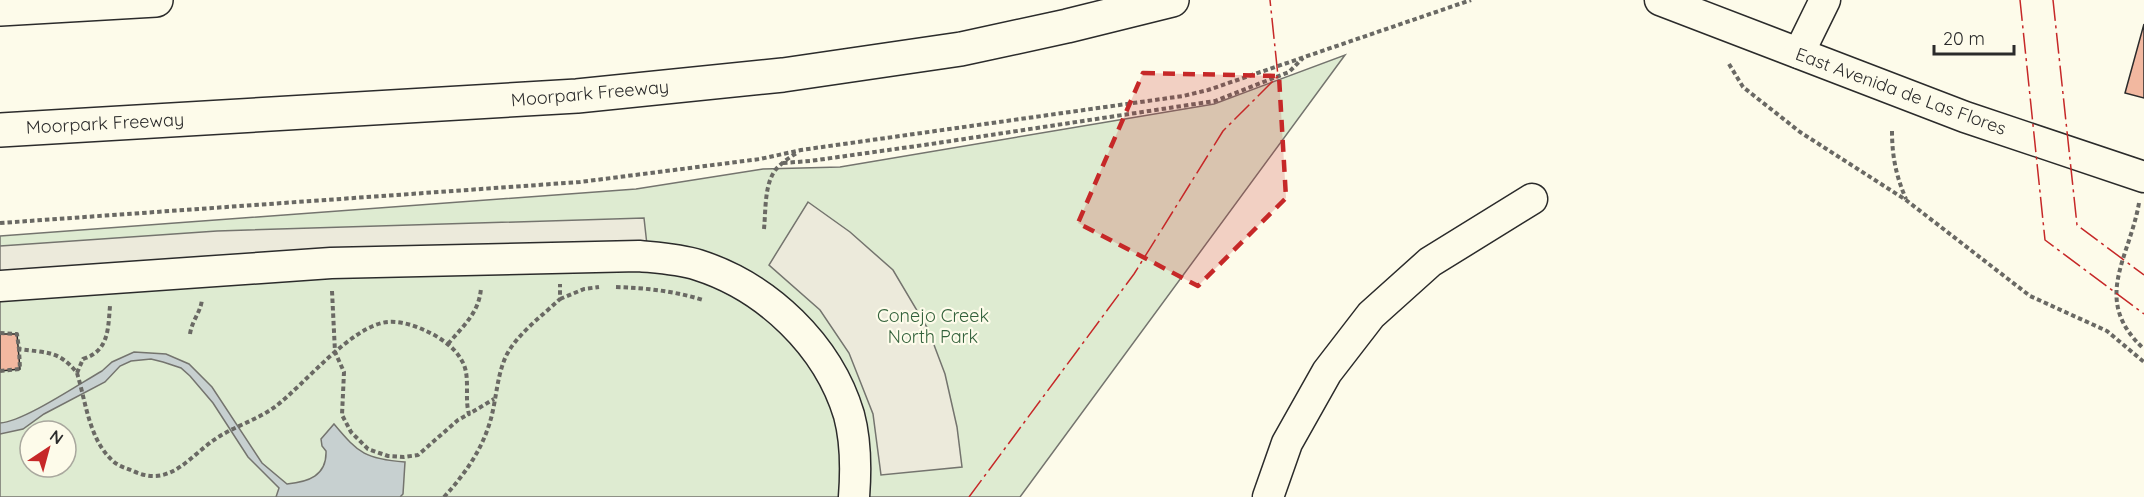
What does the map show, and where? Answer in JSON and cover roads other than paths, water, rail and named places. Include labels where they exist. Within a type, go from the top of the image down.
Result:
[{"type":"highway","points":[[0,9],[156,0]]},
{"type":"highway","name":"Moorpark Freeway","points":[[0,130],[577,96],[783,75],[961,49],[1172,0]]},
{"type":"street","name":"East Avenida de Las Flores","points":[[1660,0],[1965,117],[2144,177]]},
{"type":"street","points":[[1799,53],[1825,0]]},
{"type":"street","points":[[1268,497],[1287,443],[1327,372],[1371,315],[1430,262],[1532,199]]},
{"type":"street","points":[[0,286],[331,263],[639,256],[698,265],[758,294],[789,319],[815,348],[833,379],[849,415],[855,454],[854,497]]},
{"type":"park label","name":"Conejo Creek North Park","points":[[933,325]]}]
